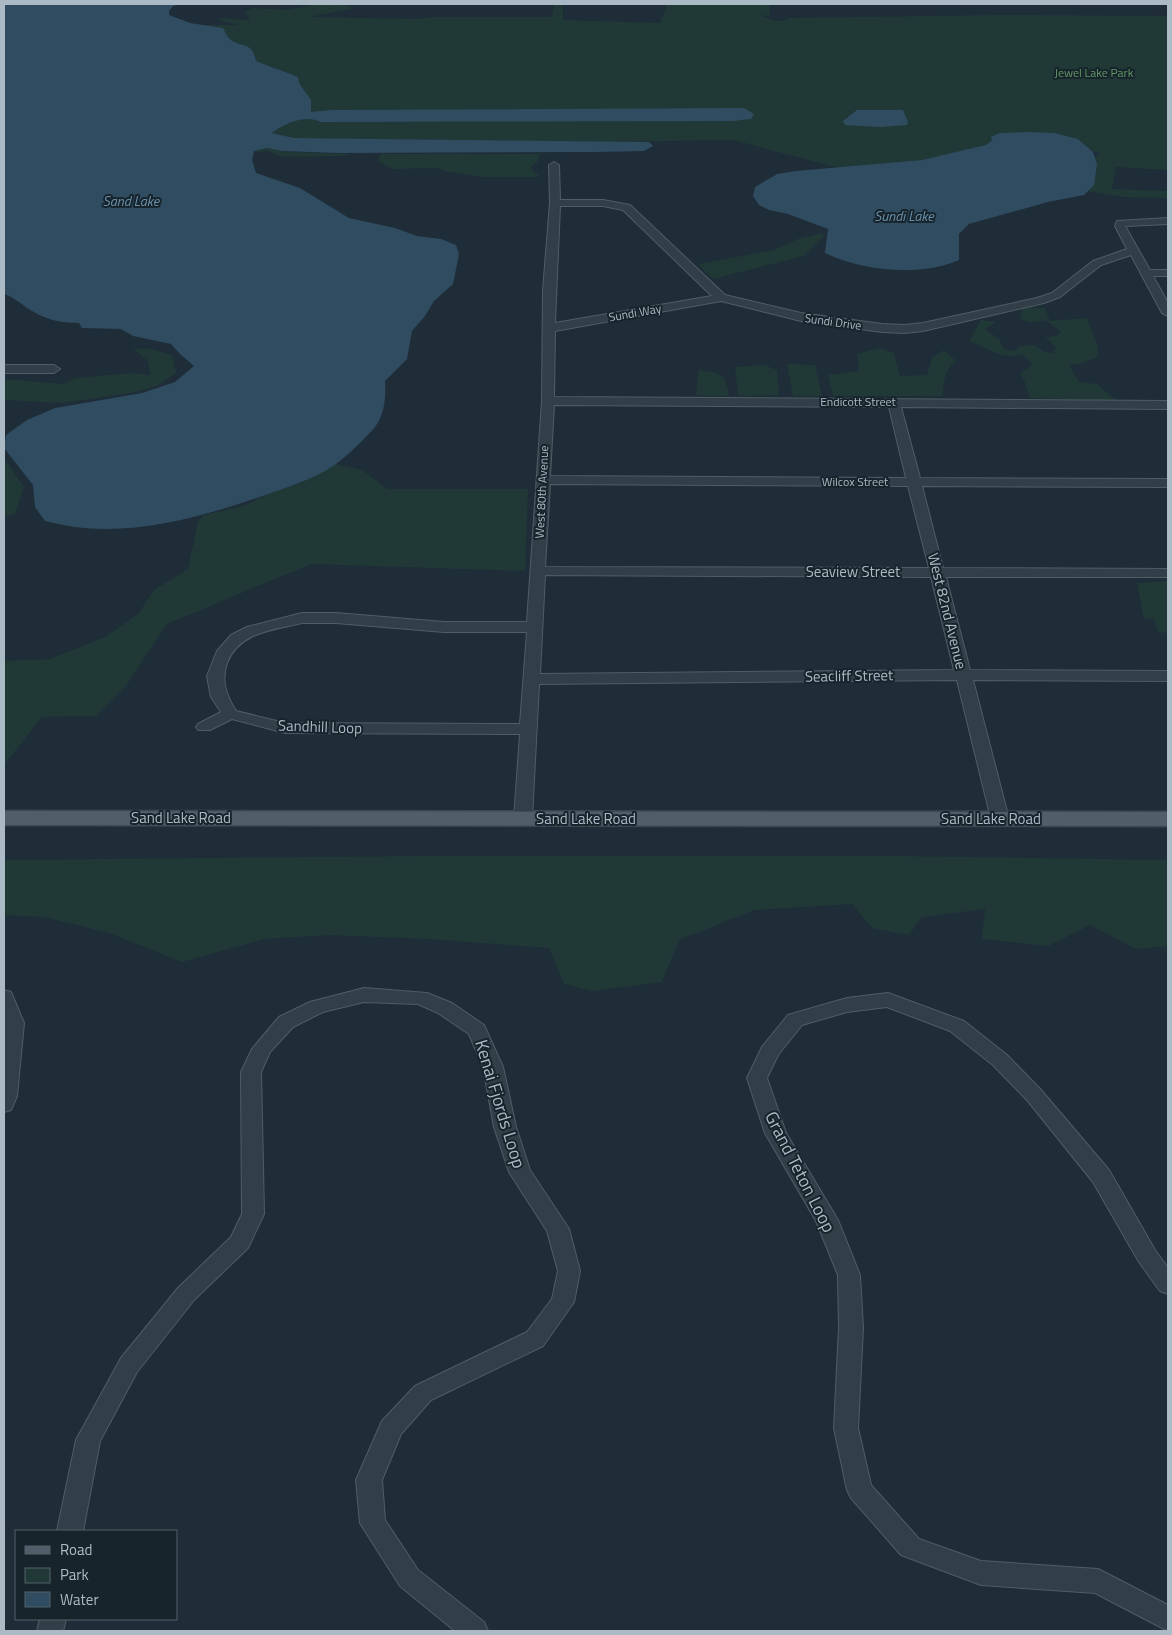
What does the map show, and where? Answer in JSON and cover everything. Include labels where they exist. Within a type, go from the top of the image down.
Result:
[{"type":"main road","name":"Sand Lake Road","points":[[4,818],[1168,819]]},
{"type":"street","name":"West 80th Avenue","points":[[523,819],[548,401],[551,249],[555,203],[554,165]]},
{"type":"street","points":[[555,203],[603,203],[626,207],[721,298]]},
{"type":"street","points":[[1168,221],[1121,223],[1120,226],[1168,312]]},
{"type":"street","name":"Sundi Drive","points":[[721,298],[800,317],[882,328],[904,329],[923,327],[1040,301],[1056,295],[1097,263],[1133,251]]},
{"type":"street","points":[[1146,273],[1168,273]]},
{"type":"street","name":"Sundi Way","points":[[549,328],[721,298]]},
{"type":"street","points":[[4,369],[54,369]]},
{"type":"street","name":"Endicott Street","points":[[548,401],[1168,405]]},
{"type":"street","name":"West 82nd Avenue","points":[[894,403],[1000,819]]},
{"type":"street","name":"Wilcox Street","points":[[543,480],[1168,483]]},
{"type":"street","name":"Seaview Street","points":[[537,571],[1168,573]]},
{"type":"street","points":[[204,727],[230,714],[219,697],[215,676],[223,654],[236,638],[252,630],[302,618],[336,618],[444,627],[533,627]]},
{"type":"street","name":"Seacliff Street","points":[[530,679],[963,675],[1168,676]]},
{"type":"street","name":"Sandhill Loop","points":[[230,714],[285,728],[528,729]]},
{"type":"street","name":"Kenai Fjords Loop","points":[[70,1530],[88,1440],[129,1365],[186,1294],[240,1242],[253,1214],[251,1072],[262,1049],[286,1022],[317,1007],[364,995],[420,998],[445,1008],[477,1030],[493,1067],[504,1127],[520,1172],[558,1229],[569,1271],[563,1302],[535,1338],[423,1393],[391,1428],[369,1480],[373,1523],[409,1578],[475,1631]]},
{"type":"street","points":[[4,997],[14,1023],[7,1096],[4,1106]]},
{"type":"street","name":"Grand Teton Loop","points":[[1168,1285],[1147,1256],[1101,1176],[1034,1095],[1007,1067],[957,1026],[888,1000],[847,1005],[795,1020],[769,1052],[757,1078],[776,1133],[827,1220],[849,1275],[851,1328],[846,1428],[860,1490],[910,1548],[981,1572],[1098,1581],[1168,1619]]},
{"type":"green space","name":"Jewel Lake Park","points":[[316,4],[339,4],[356,8],[309,17],[418,19],[434,17],[549,17],[552,16],[554,4],[563,4],[563,20],[660,23],[667,4],[769,4],[770,15],[762,16],[778,21],[789,18],[999,15],[1168,16],[1168,170],[1116,167],[1112,189],[1168,191],[1168,198],[1124,197],[1088,191],[1096,175],[1095,157],[1100,152],[1093,152],[1078,139],[1055,133],[1031,132],[992,140],[976,149],[922,160],[839,168],[733,140],[603,142],[294,138],[272,133],[285,125],[306,117],[305,90],[276,68],[256,61],[255,54],[250,47],[234,42],[223,28],[207,25],[239,25],[218,20],[221,18],[250,20],[245,12],[252,8],[287,10]]},
{"type":"green space","points":[[267,148],[287,152],[349,154],[345,156],[283,157],[267,151],[254,151]]},
{"type":"green space","points":[[381,154],[540,154],[538,161],[531,167],[534,173],[539,174],[538,177],[483,177],[436,168],[392,169],[378,161]]},
{"type":"green space","points":[[822,233],[824,236],[804,256],[713,279],[698,264],[774,250],[798,239]]},
{"type":"green space","points":[[1023,307],[1045,308],[1050,321],[1087,318],[1097,345],[1098,357],[1082,363],[1069,365],[1079,382],[1097,384],[1117,401],[1030,398],[1020,373],[1033,365],[1028,359],[1021,355],[1002,355],[969,341],[981,320],[996,322],[985,329],[999,339],[1005,350],[1015,351],[1020,346],[1035,345],[1044,352],[1053,353],[1056,347],[1045,337],[1057,336],[1061,332],[1046,320],[1031,323],[1020,319]]},
{"type":"green space","points":[[147,348],[172,355],[176,373],[157,386],[126,394],[61,403],[4,400],[5,379],[64,384],[75,378],[132,373],[150,375],[148,361],[133,349]]},
{"type":"green space","points":[[879,348],[894,353],[900,376],[927,375],[932,358],[944,350],[956,361],[947,372],[943,396],[833,396],[828,375],[859,371],[857,354]]},
{"type":"green space","points":[[787,364],[815,365],[822,396],[793,396]]},
{"type":"green space","points":[[765,365],[777,370],[779,395],[738,396],[735,367]]},
{"type":"green space","points":[[698,370],[721,375],[726,382],[729,396],[696,395]]},
{"type":"green space","points":[[6,461],[24,487],[15,514],[4,516],[4,462]]},
{"type":"green space","points":[[335,464],[362,470],[388,489],[528,489],[525,571],[311,564],[167,624],[126,686],[96,716],[42,717],[4,765],[4,661],[50,659],[105,637],[138,614],[154,590],[188,569],[198,522],[204,515],[243,506],[273,492],[299,484]]},
{"type":"green space","points":[[1168,581],[1168,633],[1158,632],[1154,619],[1144,618],[1137,583]]},
{"type":"green space","points":[[424,856],[896,856],[1168,860],[1168,946],[1136,949],[1090,925],[1048,946],[982,939],[985,909],[922,917],[909,935],[872,928],[852,904],[754,910],[679,940],[662,982],[592,991],[564,984],[549,948],[427,939],[330,935],[264,939],[182,962],[109,933],[44,917],[4,915],[4,860]]},
{"type":"water","name":"Sand Lake","points":[[4,4],[181,4],[173,6],[169,11],[169,15],[190,23],[223,28],[230,39],[252,50],[256,61],[298,77],[299,83],[311,100],[311,112],[332,110],[744,108],[754,114],[751,119],[733,121],[321,122],[302,119],[277,129],[272,133],[294,138],[649,142],[653,146],[644,151],[595,152],[338,153],[282,151],[267,148],[254,151],[252,160],[256,173],[300,188],[349,218],[395,228],[417,236],[441,239],[456,245],[459,254],[453,284],[434,301],[425,316],[412,331],[407,359],[385,381],[384,405],[375,427],[362,441],[329,469],[290,487],[191,518],[127,528],[97,529],[75,527],[45,521],[35,507],[33,485],[4,448],[6,435],[27,420],[55,408],[142,393],[175,382],[194,366],[171,344],[133,336],[121,329],[82,328],[79,323],[52,320],[33,312],[4,294]]},
{"type":"water","points":[[857,110],[903,110],[908,122],[907,125],[880,127],[845,125],[843,121]]},
{"type":"water","name":"Sundi Lake","points":[[1000,133],[1055,133],[1078,139],[1093,152],[1097,164],[1094,185],[1084,195],[1048,202],[969,224],[959,234],[959,260],[927,269],[892,270],[874,268],[825,253],[828,229],[788,214],[769,210],[759,205],[753,196],[755,187],[777,174],[922,160],[986,145],[992,140],[991,137]]}]
